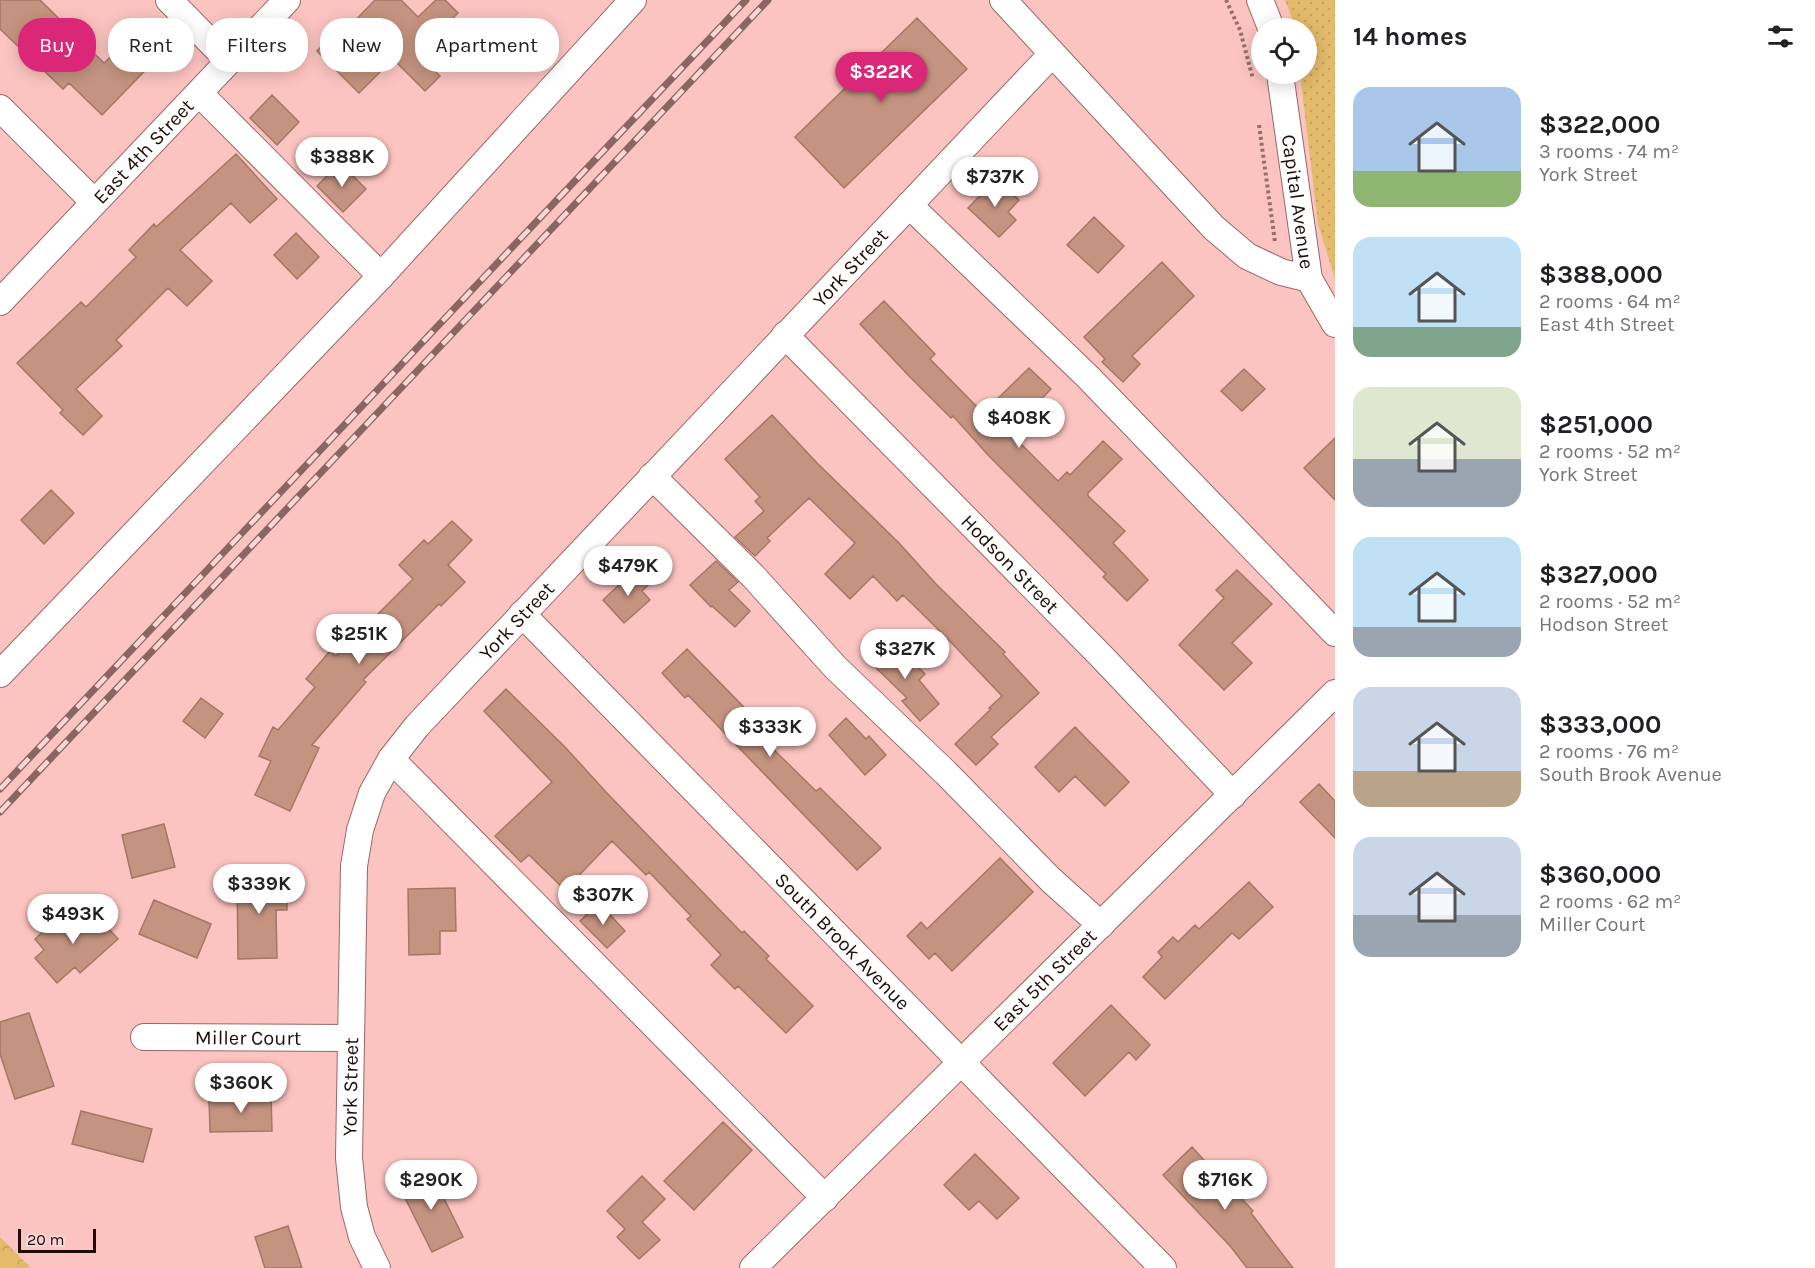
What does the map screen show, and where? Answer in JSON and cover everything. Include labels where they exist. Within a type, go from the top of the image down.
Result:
[{"type":"street","points":[[169,0],[206,38]]},
{"type":"street","name":"East 4th Street","points":[[270,18],[287,0]]},
{"type":"street","points":[[0,674],[381,276],[633,0]]},
{"type":"street","points":[[1003,0],[1214,228],[1247,256],[1281,272],[1309,279]]},
{"type":"street","points":[[1260,0],[1266,18]]},
{"type":"street","name":"York Street","points":[[377,1268],[362,1237],[354,1207],[349,1158],[354,866],[360,830],[372,793],[391,759],[417,726],[1052,54]]},
{"type":"street","name":"East 4th Street","points":[[0,302],[219,72]]},
{"type":"street","name":"Capital Avenue","points":[[1281,84],[1309,279],[1335,324]]},
{"type":"street","points":[[199,93],[381,276]]},
{"type":"street","points":[[0,108],[94,202]]},
{"type":"street","points":[[909,205],[1088,377],[1335,633]]},
{"type":"street","name":"Hodson Street","points":[[785,335],[1094,648],[1233,795]]},
{"type":"street","points":[[652,476],[753,576],[835,667],[946,773],[1051,880],[1101,925]]},
{"type":"street","name":"South Brook Avenue","points":[[522,614],[1163,1268]]},
{"type":"street","name":"East 5th Street","points":[[753,1268],[1335,693]]},
{"type":"street","points":[[391,759],[825,1198]]},
{"type":"street","name":"Miller Court","points":[[144,1037],[350,1038]]},
{"type":"path","points":[[1226,0],[1240,30],[1251,76]]},
{"type":"path","points":[[1258,118],[1271,219],[1281,272]]},
{"type":"green space","points":[[1285,0],[1335,0],[1335,279],[1318,224],[1301,84],[1317,84],[1317,18],[1292,18]]},
{"type":"green space","points":[[0,1237],[31,1268],[0,1268]]},
{"type":"building","points":[[0,0],[40,0],[58,18],[18,18],[18,46],[0,29]]},
{"type":"building","points":[[375,0],[401,0],[418,17],[436,0],[445,0],[458,13],[453,18],[415,18],[415,72],[436,72],[440,76],[425,91],[403,69],[403,18],[358,18]]},
{"type":"building","points":[[917,18],[967,69],[844,188],[795,137]]},
{"type":"building","points":[[96,55],[104,63],[108,59],[108,72],[144,72],[102,115],[69,83],[63,89],[45,72],[96,72]]},
{"type":"building","points":[[338,72],[380,72],[359,93]]},
{"type":"building","points":[[272,95],[299,122],[277,145],[250,118]]},
{"type":"building","points":[[236,154],[277,199],[250,223],[231,203],[180,250],[212,281],[187,306],[168,288],[116,340],[122,346],[76,389],[102,416],[83,435],[60,413],[63,410],[17,363],[81,302],[86,307],[136,257],[129,250],[154,224],[156,227]]},
{"type":"building","points":[[340,163],[366,189],[343,212],[317,186]]},
{"type":"building","points":[[996,179],[1019,200],[1008,212],[1016,220],[999,237],[968,208]]},
{"type":"building","points":[[1094,217],[1124,246],[1098,273],[1067,245]]},
{"type":"building","points":[[296,233],[319,257],[297,279],[274,255]]},
{"type":"building","points":[[1162,262],[1194,296],[1132,356],[1140,364],[1123,382],[1102,362],[1105,359],[1084,337]]},
{"type":"building","points":[[884,301],[935,354],[930,359],[983,413],[1029,368],[1051,389],[1009,432],[1058,481],[1067,472],[1070,475],[1103,441],[1122,459],[1088,493],[1088,496],[1125,531],[1113,543],[1148,580],[1127,601],[1103,577],[1106,574],[860,324]]},
{"type":"building","points":[[1244,369],[1265,389],[1242,411],[1221,391]]},
{"type":"building","points":[[772,415],[1005,652],[1003,654],[1039,693],[991,737],[998,744],[976,765],[955,744],[1002,696],[903,595],[897,601],[873,576],[850,599],[825,574],[855,543],[809,498],[767,538],[770,541],[755,556],[735,537],[764,511],[755,501],[760,497],[725,459]]},
{"type":"building","points":[[1335,438],[1335,500],[1304,468]]},
{"type":"building","points":[[51,490],[74,513],[44,544],[21,520]]},
{"type":"building","points":[[452,521],[472,540],[448,565],[465,582],[441,606],[439,604],[363,680],[366,682],[312,745],[319,748],[290,811],[255,795],[271,761],[259,756],[273,727],[278,730],[315,687],[306,679],[330,651],[336,656],[413,579],[399,565],[424,540],[428,544]]},
{"type":"building","points":[[716,561],[738,582],[729,590],[750,611],[735,627],[690,585]]},
{"type":"building","points":[[636,569],[649,584],[642,591],[650,600],[624,623],[603,600]]},
{"type":"building","points":[[1237,570],[1272,604],[1232,643],[1252,663],[1224,690],[1179,645],[1224,598],[1216,590]]},
{"type":"building","points":[[891,641],[925,674],[919,680],[939,704],[920,721],[902,701],[907,698],[870,662]]},
{"type":"building","points":[[687,649],[778,742],[772,748],[816,791],[820,788],[881,848],[857,870],[688,695],[685,698],[662,673]]},
{"type":"building","points":[[506,689],[565,747],[742,933],[744,931],[769,956],[766,959],[813,1006],[786,1033],[738,986],[735,989],[711,965],[721,955],[687,919],[691,916],[649,872],[646,875],[612,841],[565,890],[529,855],[521,862],[495,836],[552,782],[484,711]]},
{"type":"building","points":[[201,698],[223,714],[205,738],[183,721]]},
{"type":"building","points":[[846,718],[866,739],[869,736],[886,755],[865,775],[829,735]]},
{"type":"building","points":[[1075,727],[1129,782],[1105,806],[1075,776],[1059,792],[1035,767]]},
{"type":"building","points":[[1319,784],[1335,801],[1335,838],[1300,802]]},
{"type":"building","points":[[164,824],[175,867],[132,878],[122,835]]},
{"type":"building","points":[[1000,858],[1033,892],[952,971],[935,953],[929,959],[907,936],[921,922],[927,929]]},
{"type":"building","points":[[237,876],[287,876],[287,910],[276,910],[277,958],[238,959]]},
{"type":"building","points":[[1249,882],[1273,907],[1239,939],[1232,933],[1165,999],[1143,977],[1162,957],[1158,952],[1173,937],[1178,942],[1195,925],[1199,929]]},
{"type":"building","points":[[455,888],[456,931],[440,931],[440,954],[409,955],[408,889]]},
{"type":"building","points":[[154,900],[211,924],[197,958],[139,934]]},
{"type":"building","points":[[599,903],[625,931],[607,948],[580,921]]},
{"type":"building","points":[[92,911],[118,939],[80,973],[75,967],[57,983],[35,958],[44,950],[35,939],[63,913],[75,926]]},
{"type":"building","points":[[1111,1005],[1150,1045],[1136,1060],[1129,1052],[1085,1096],[1053,1063]]},
{"type":"building","points":[[29,1013],[54,1086],[15,1099],[0,1054],[0,1022]]},
{"type":"building","points":[[271,1095],[272,1131],[210,1132],[209,1097]]},
{"type":"building","points":[[81,1111],[152,1129],[143,1162],[72,1144]]},
{"type":"building","points":[[723,1122],[752,1150],[694,1210],[664,1181]]},
{"type":"building","points":[[1192,1147],[1223,1181],[1233,1171],[1250,1189],[1240,1197],[1253,1211],[1251,1213],[1293,1268],[1247,1268],[1231,1247],[1163,1175]]},
{"type":"building","points":[[975,1154],[1019,1198],[997,1219],[979,1201],[969,1210],[944,1185]]},
{"type":"building","points":[[430,1170],[463,1237],[432,1252],[399,1186]]},
{"type":"building","points":[[642,1176],[665,1199],[642,1222],[660,1240],[639,1259],[617,1237],[625,1229],[607,1211]]},
{"type":"building","points":[[288,1226],[302,1268],[265,1268],[255,1237]]},
{"type":"railway","points":[[0,789],[746,0]]},
{"type":"railway","points":[[0,812],[768,0]]}]
